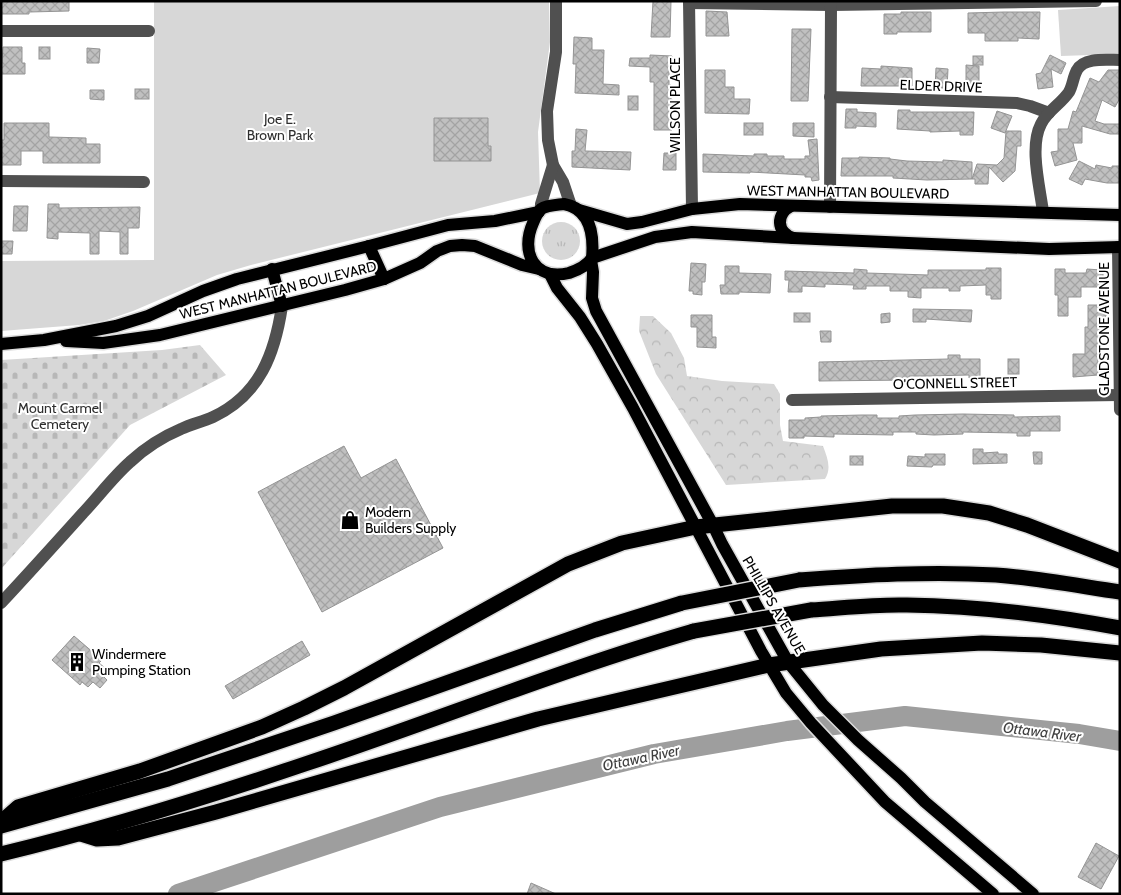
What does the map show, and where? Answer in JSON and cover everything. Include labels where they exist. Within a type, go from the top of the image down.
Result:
[{"type":"highway","points":[[1,822],[18,807],[140,771],[262,727],[344,688],[568,564],[622,543],[713,525],[892,506],[943,506],[989,513],[1027,525],[1120,561]]},
{"type":"highway","points":[[1,826],[168,779],[334,723],[594,630],[682,603],[798,580],[932,573],[996,575],[1120,592]]},
{"type":"highway","points":[[1,854],[81,834],[305,764],[609,656],[694,631],[811,610],[906,605],[1060,617],[1120,628]]},
{"type":"highway","points":[[81,834],[97,839],[118,838],[216,812],[538,719],[769,665],[881,649],[982,643],[1041,645],[1120,653]]},
{"type":"main road","name":"WEST MANHATTAN BOULEVARD","points":[[575,208],[627,224],[692,209],[740,204],[1120,215]]},
{"type":"main road","points":[[591,259],[593,238],[590,229],[575,208],[555,205],[540,210],[527,239],[532,260],[545,272],[580,317],[597,344],[633,408],[769,665],[786,693],[797,708],[885,802],[993,894]]},
{"type":"main road","points":[[791,206],[782,212],[779,223],[783,233],[792,238]]},
{"type":"main road","name":"WEST MANHATTAN BOULEVARD","points":[[1,344],[44,340],[131,322],[221,284],[272,269],[456,223],[495,221],[540,210]]},
{"type":"main road","points":[[545,272],[563,274],[574,271],[591,259],[655,237],[692,232],[1049,249],[1119,247]]},
{"type":"main road","points":[[369,246],[384,279]]},
{"type":"main road","name":"WEST MANHATTAN BOULEVARD","points":[[44,340],[103,342],[140,339],[196,327],[384,279],[420,263],[437,251],[450,246],[475,246],[545,272]]},
{"type":"main road","name":"PHILLIPS AVENUE","points":[[591,259],[592,298],[596,312],[788,662],[835,718],[925,802],[1033,894]]},
{"type":"main road","points":[[272,269],[282,306]]},
{"type":"street","points":[[556,1],[556,52],[547,111],[548,140],[552,165],[563,182],[575,208]]},
{"type":"street","points":[[689,2],[831,5],[1096,1]]},
{"type":"street","name":"WILSON PLACE","points":[[689,2],[692,209]]},
{"type":"street","points":[[830,207],[831,5]]},
{"type":"street","points":[[1,31],[149,31]]},
{"type":"street","points":[[1043,212],[1036,145],[1041,124],[1068,93],[1078,68],[1082,64],[1096,61],[1120,60]]},
{"type":"street","name":"ELDER DRIVE","points":[[830,97],[1017,103],[1049,114]]},
{"type":"street","points":[[540,210],[552,165]]},
{"type":"street","points":[[1,181],[144,182]]},
{"type":"street","name":"GLADSTONE AVENUE","points":[[1119,247],[1120,410]]},
{"type":"street","points":[[1,603],[140,453],[164,437],[214,416],[228,408],[251,388],[260,376],[272,351],[278,333],[282,306]]},
{"type":"street","name":"O'CONNELL STREET","points":[[792,400],[1120,395]]},
{"type":"green space","name":"Joe E. Brown Park","points":[[154,1],[549,1],[550,42],[538,132],[540,193],[251,265],[217,275],[133,311],[104,321],[79,325],[1,331],[1,261],[154,260]]},
{"type":"green space","points":[[1120,6],[1120,54],[1061,56],[1058,10]]},
{"type":"green space","points":[[561,222],[574,228],[580,241],[574,254],[561,260],[548,254],[542,241],[548,228]]},
{"type":"green space","points":[[640,316],[653,316],[671,333],[684,358],[687,376],[722,381],[774,384],[780,394],[780,425],[783,441],[823,446],[828,467],[825,479],[726,485],[656,374],[639,331]]},
{"type":"green space","name":"Mount Carmel Cemetery","points":[[200,345],[226,375],[130,425],[1,569],[1,360],[162,350]]},
{"type":"building","points":[[1,1],[69,1],[69,11],[1,14]]},
{"type":"building","points":[[653,1],[671,1],[670,37],[651,37]]},
{"type":"building","points":[[706,11],[727,12],[729,36],[706,36]]},
{"type":"building","points":[[901,12],[931,12],[931,32],[884,34],[884,14],[901,14]]},
{"type":"building","points":[[1040,12],[1039,39],[1018,38],[1018,41],[985,41],[985,33],[968,33],[968,13]]},
{"type":"building","points":[[792,29],[811,29],[808,101],[791,101]]},
{"type":"building","points":[[574,37],[592,38],[592,50],[604,50],[603,84],[619,85],[619,95],[575,93],[576,64],[573,64]]},
{"type":"building","points":[[3,47],[22,47],[22,63],[25,63],[25,74],[1,74]]},
{"type":"building","points":[[39,47],[50,47],[50,59],[39,59]]},
{"type":"building","points":[[87,48],[100,49],[99,63],[87,63]]},
{"type":"building","points":[[650,55],[672,56],[672,67],[669,67],[669,85],[671,85],[671,100],[673,100],[672,130],[654,130],[654,82],[650,82],[650,67],[629,66],[630,58],[650,58]]},
{"type":"building","points":[[1050,55],[1066,63],[1061,74],[1051,69],[1053,87],[1038,89],[1036,74],[1041,73]]},
{"type":"building","points":[[973,56],[983,56],[983,65],[973,65]]},
{"type":"building","points":[[966,65],[979,66],[979,89],[966,89]]},
{"type":"building","points":[[881,66],[912,68],[912,86],[861,86],[862,68],[881,69]]},
{"type":"building","points":[[936,68],[948,69],[947,88],[935,88]]},
{"type":"building","points":[[705,70],[725,70],[725,87],[734,87],[734,99],[750,99],[749,114],[705,113]]},
{"type":"building","points":[[1108,70],[1120,70],[1120,98],[1115,107],[1102,100],[1095,121],[1104,124],[1120,124],[1120,134],[1110,134],[1082,126],[1082,143],[1073,143],[1077,160],[1055,166],[1051,152],[1058,151],[1058,129],[1068,129],[1073,111],[1076,112],[1090,78],[1099,82]]},
{"type":"building","points":[[135,89],[149,89],[149,99],[135,99]]},
{"type":"building","points":[[90,90],[104,90],[104,100],[90,99]]},
{"type":"building","points":[[628,96],[638,96],[638,110],[628,110]]},
{"type":"building","points":[[846,109],[857,109],[857,112],[876,113],[876,127],[856,126],[856,128],[845,128]]},
{"type":"building","points":[[898,110],[910,110],[910,112],[974,112],[973,135],[960,135],[960,131],[930,132],[897,129]]},
{"type":"building","points":[[997,111],[1012,116],[1005,133],[991,128]]},
{"type":"building","points":[[434,118],[488,118],[488,146],[491,146],[491,161],[434,161]]},
{"type":"building","points":[[4,123],[49,123],[49,137],[86,138],[86,144],[100,144],[100,163],[43,163],[43,151],[21,151],[21,165],[1,165],[1,140],[4,140]]},
{"type":"building","points":[[744,123],[763,123],[763,135],[744,135]]},
{"type":"building","points":[[793,123],[814,123],[814,137],[793,136]]},
{"type":"building","points":[[576,129],[587,130],[585,151],[631,152],[630,170],[572,167],[572,151],[575,151]]},
{"type":"building","points":[[1006,131],[1021,131],[1021,146],[1017,146],[1015,171],[1003,182],[989,167],[988,184],[975,184],[975,179],[972,179],[977,164],[997,165],[1004,158]]},
{"type":"building","points":[[817,139],[819,180],[812,181],[811,177],[805,177],[805,175],[703,172],[703,154],[754,156],[754,154],[767,154],[767,156],[784,156],[784,159],[805,159],[805,156],[810,156],[808,140]]},
{"type":"building","points":[[664,153],[676,153],[676,170],[663,170]]},
{"type":"building","points":[[842,158],[890,158],[907,161],[943,162],[943,160],[972,162],[972,179],[927,180],[893,178],[893,176],[841,176]]},
{"type":"building","points":[[1079,161],[1095,169],[1096,165],[1112,168],[1112,166],[1120,166],[1120,183],[1085,179],[1082,185],[1069,179]]},
{"type":"building","points":[[48,204],[59,204],[59,208],[140,207],[139,228],[128,228],[128,254],[120,254],[120,232],[99,231],[99,254],[90,254],[90,233],[58,232],[58,239],[47,238]]},
{"type":"building","points":[[14,206],[28,206],[27,231],[13,231]]},
{"type":"building","points":[[1,241],[13,241],[12,254],[1,254]]},
{"type":"building","points":[[691,263],[706,264],[705,282],[702,282],[702,295],[693,294],[693,291],[689,291]]},
{"type":"building","points":[[725,266],[739,266],[739,273],[771,274],[770,293],[739,292],[739,294],[721,294],[720,285],[725,285]]},
{"type":"building","points":[[986,268],[1001,268],[1001,299],[991,299],[991,295],[986,295],[986,285],[960,286],[960,291],[949,291],[949,288],[921,288],[921,298],[908,297],[908,291],[890,291],[890,286],[866,286],[866,289],[853,289],[854,285],[825,284],[825,287],[802,286],[802,292],[788,292],[789,280],[785,280],[785,271],[854,273],[854,269],[867,270],[867,273],[928,275],[928,270],[986,270]]},
{"type":"building","points":[[1055,269],[1065,269],[1065,273],[1086,273],[1087,269],[1101,270],[1100,274],[1103,274],[1103,287],[1081,287],[1081,297],[1068,297],[1068,316],[1058,316],[1058,295],[1055,295]]},
{"type":"building","points":[[1088,305],[1106,305],[1106,318],[1101,318],[1101,342],[1098,342],[1098,375],[1073,377],[1073,354],[1085,354],[1085,327],[1088,327]]},
{"type":"building","points":[[913,309],[972,310],[971,322],[926,319],[926,322],[913,322]]},
{"type":"building","points":[[794,313],[810,313],[810,322],[794,322]]},
{"type":"building","points":[[890,313],[890,322],[881,323],[881,314]]},
{"type":"building","points":[[691,315],[712,315],[712,337],[716,337],[716,348],[697,347],[697,327],[691,327]]},
{"type":"building","points":[[820,331],[831,331],[831,342],[821,342]]},
{"type":"building","points":[[948,355],[960,355],[960,359],[980,359],[980,378],[969,378],[969,375],[909,376],[909,380],[819,381],[819,362],[948,359]]},
{"type":"building","points":[[1008,359],[1019,359],[1019,374],[1008,374]]},
{"type":"building","points":[[877,415],[877,418],[899,418],[899,416],[915,415],[1014,415],[1014,417],[1060,416],[1060,431],[1030,431],[1030,436],[1017,436],[1017,433],[963,432],[963,434],[934,435],[916,434],[916,432],[893,432],[893,435],[834,434],[834,437],[804,436],[804,438],[789,438],[789,420],[805,420],[805,418],[821,416]]},
{"type":"building","name":"Modern Builders Supply","points":[[344,446],[361,478],[396,459],[443,548],[322,612],[258,492]]},
{"type":"building","points":[[973,449],[983,449],[983,453],[998,452],[998,454],[1007,454],[1007,463],[973,464]]},
{"type":"building","points":[[1033,452],[1042,452],[1042,464],[1034,464]]},
{"type":"building","points":[[925,454],[945,454],[945,465],[933,465],[932,467],[907,466],[908,456],[925,457]]},
{"type":"building","points":[[850,456],[863,456],[863,465],[850,465]]},
{"type":"building","name":"Windermere Pumping Station","points":[[74,636],[102,660],[99,663],[105,668],[100,673],[107,680],[100,688],[93,682],[88,687],[82,682],[80,685],[52,660]]},
{"type":"building","points":[[302,641],[310,655],[233,699],[225,686]]},
{"type":"building","points":[[1096,843],[1119,856],[1101,889],[1078,877]]},
{"type":"building","points":[[531,883],[556,894],[527,894]]},
{"type":"waterway","name":"Ottawa River","points":[[178,894],[440,807],[654,754],[787,731],[905,716],[1079,734],[1120,741]]},
{"type":"place","name":"Modern Builders Supply","points":[[350,520]]},
{"type":"place","name":"Windermere Pumping Station","points":[[77,662]]}]
